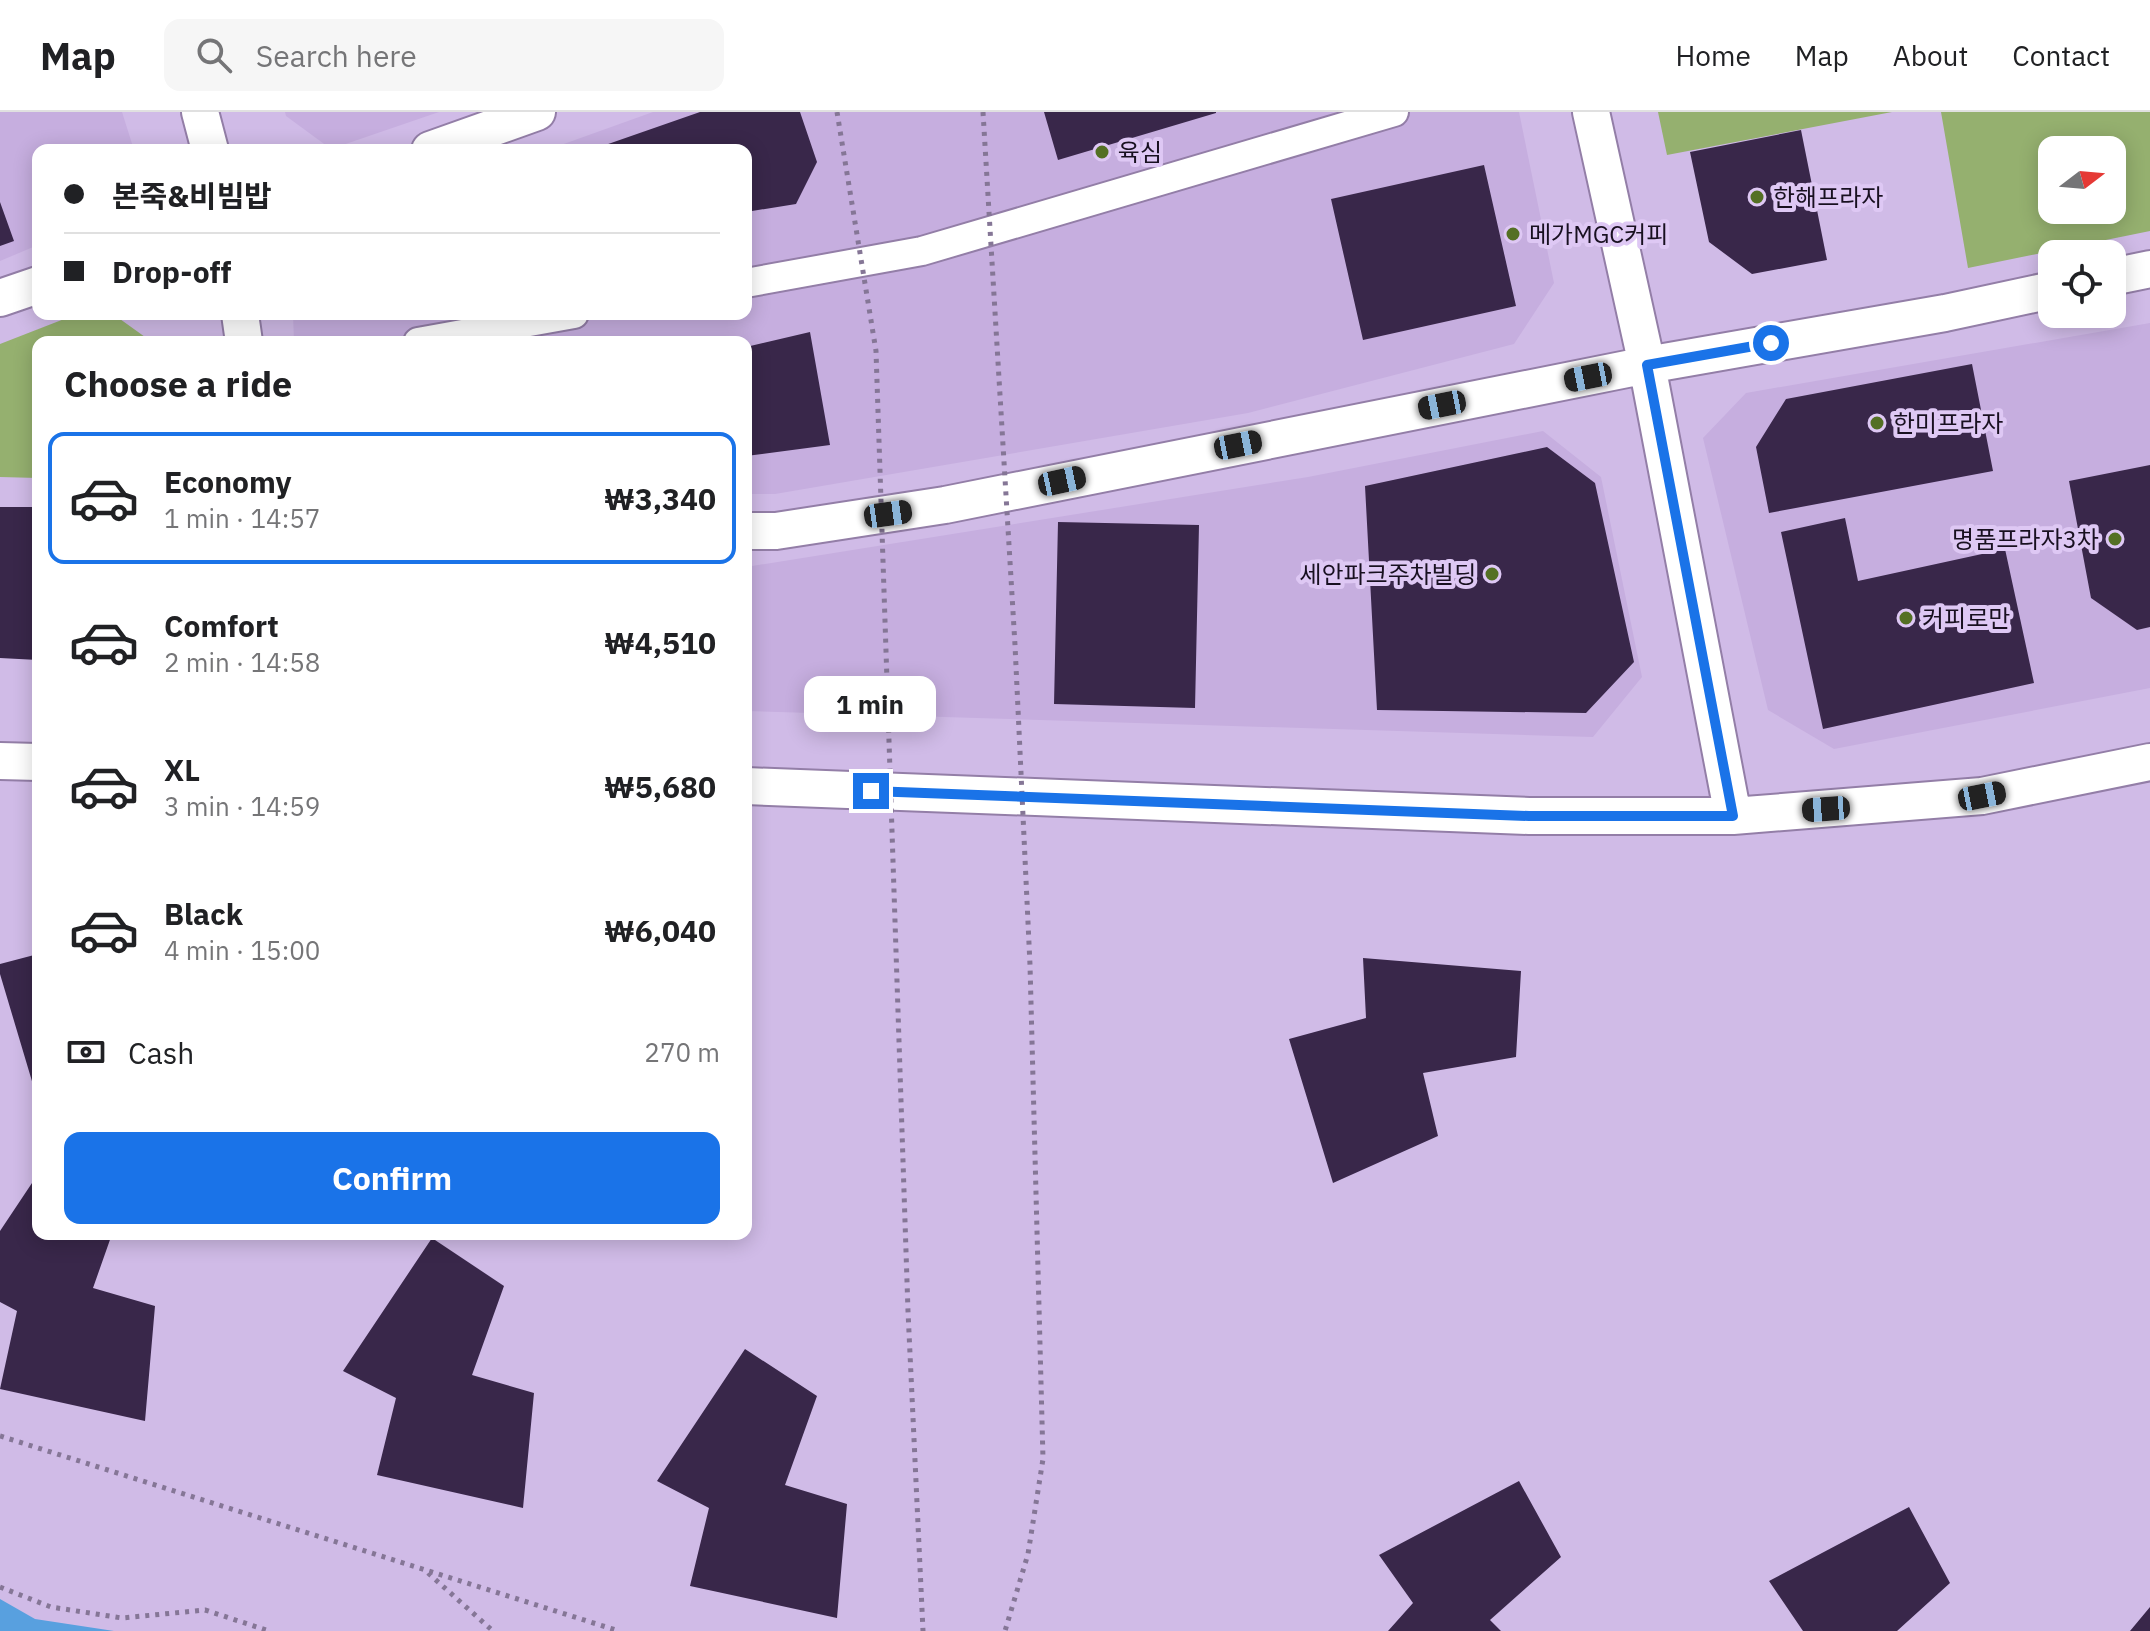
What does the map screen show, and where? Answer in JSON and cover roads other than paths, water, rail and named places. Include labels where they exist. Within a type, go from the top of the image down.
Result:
[{"type":"street","points":[[200,112],[208,144]]},
{"type":"street","points":[[447,144],[537,112]]},
{"type":"street","points":[[752,282],[922,251],[1394,112]]},
{"type":"street","points":[[1591,112],[1647,365],[1733,816]]},
{"type":"street","points":[[2126,274],[2150,269]]},
{"type":"street","points":[[0,298],[32,287]]},
{"type":"street","points":[[752,531],[776,531],[945,505],[1647,365],[1945,313],[2038,293]]},
{"type":"street","points":[[451,336],[541,320]]},
{"type":"street","points":[[0,761],[32,762]]},
{"type":"street","points":[[752,786],[1529,816],[1733,816],[1982,796],[2150,762]]},
{"type":"water","points":[[0,1599],[35,1619],[114,1631],[0,1631]]},
{"type":"place","name":"육심","points":[[1102,152]]},
{"type":"place","name":"한해프라자","points":[[1757,197]]},
{"type":"place","name":"메가MGC커피","points":[[1513,234]]},
{"type":"place","name":"한미프라자","points":[[1877,423]]},
{"type":"place","name":"명품프라자3차","points":[[2115,539]]},
{"type":"place","name":"세안파크주차빌딩","points":[[1492,574]]},
{"type":"place","name":"커피로만","points":[[1906,618]]}]
